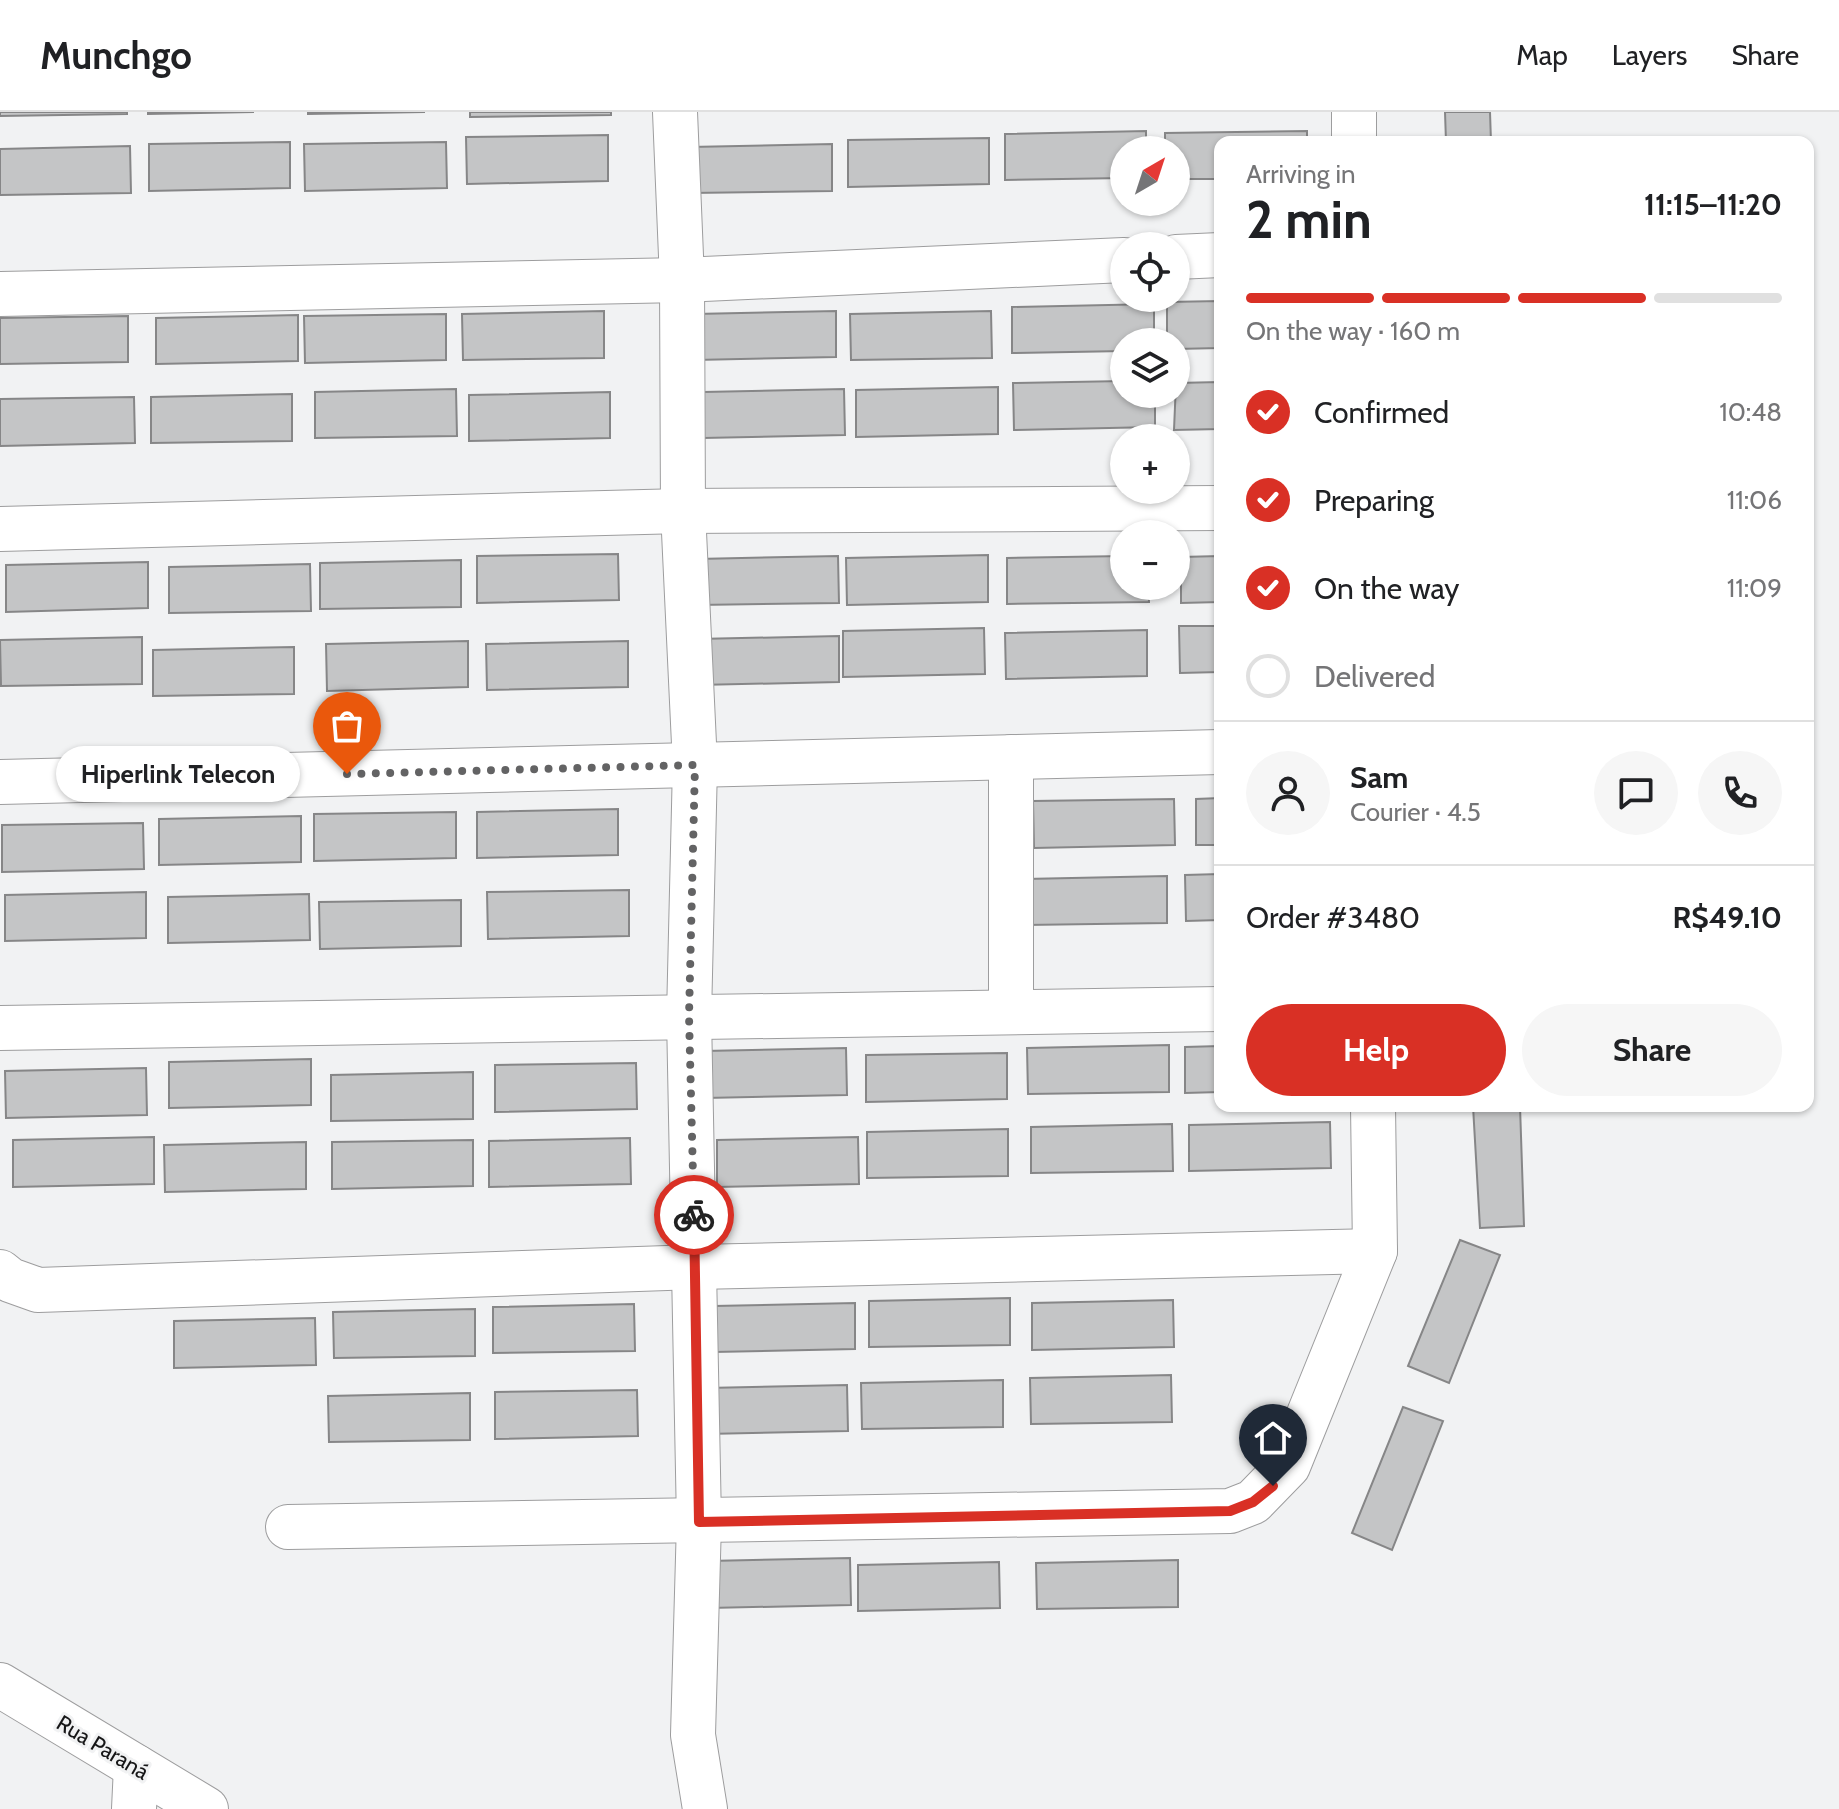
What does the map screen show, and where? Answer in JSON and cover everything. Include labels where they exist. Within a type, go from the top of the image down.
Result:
[{"type":"street","points":[[675,112],[682,280],[683,511],[695,765],[689,1016],[699,1522],[693,1735],[705,1809]]},
{"type":"street","points":[[1354,112],[1354,136]]},
{"type":"street","points":[[1190,256],[1214,255]]},
{"type":"street","points":[[0,294],[682,280],[1110,261]]},
{"type":"street","points":[[0,529],[683,511],[1214,508]]},
{"type":"street","points":[[0,782],[1214,752]]},
{"type":"street","points":[[1011,757],[1011,1012]]},
{"type":"street","points":[[0,1028],[1214,1009]]},
{"type":"street","points":[[288,1527],[1230,1511],[1253,1502],[1288,1466],[1375,1251],[1373,1112]]},
{"type":"street","points":[[0,1272],[10,1280],[38,1290],[696,1267],[1375,1251]]},
{"type":"street","name":"Rua Paraná","points":[[0,1685],[135,1788],[206,1809]]},
{"type":"building","points":[[0,112],[127,112],[127,114],[0,116]]},
{"type":"building","points":[[148,112],[254,112],[148,114]]},
{"type":"building","points":[[308,112],[425,112],[308,114]]},
{"type":"building","points":[[470,112],[611,112],[611,115],[470,117]]},
{"type":"building","points":[[1445,112],[1490,112],[1491,136],[1446,136]]},
{"type":"building","points":[[1146,131],[1146,136],[1110,136],[1110,178],[1005,180],[1005,134]]},
{"type":"building","points":[[1307,131],[1307,136],[1214,136],[1214,179],[1190,179],[1190,136],[1165,136],[1165,133]]},
{"type":"building","points":[[608,135],[608,181],[467,184],[466,137]]},
{"type":"building","points":[[989,138],[989,184],[848,187],[848,140]]},
{"type":"building","points":[[290,142],[290,188],[149,191],[149,144]]},
{"type":"building","points":[[446,142],[447,188],[305,191],[304,144]]},
{"type":"building","points":[[832,144],[832,191],[691,193],[690,147]]},
{"type":"building","points":[[130,146],[131,193],[0,195],[0,149]]},
{"type":"building","points":[[1214,301],[1214,348],[1190,349],[1190,328],[1167,328],[1167,312],[1190,312],[1190,302]]},
{"type":"building","points":[[1110,305],[1110,312],[1154,312],[1154,328],[1110,328],[1110,351],[1012,353],[1012,307]]},
{"type":"building","points":[[604,311],[604,358],[463,360],[462,314]]},
{"type":"building","points":[[836,311],[836,357],[695,360],[695,314]]},
{"type":"building","points":[[991,311],[992,358],[851,360],[850,314]]},
{"type":"building","points":[[446,314],[446,360],[305,363],[304,316]]},
{"type":"building","points":[[298,315],[298,361],[156,364],[156,318]]},
{"type":"building","points":[[128,316],[128,362],[0,364],[0,318]]},
{"type":"building","points":[[1110,381],[1110,408],[1155,408],[1155,424],[1014,430],[1013,383]]},
{"type":"building","points":[[1214,382],[1214,429],[1190,430],[1190,424],[1174,424],[1175,408],[1190,408],[1190,383]]},
{"type":"building","points":[[998,387],[998,434],[856,437],[856,390]]},
{"type":"building","points":[[456,389],[457,436],[315,438],[315,392]]},
{"type":"building","points":[[844,389],[845,435],[703,438],[703,392]]},
{"type":"building","points":[[610,392],[610,438],[469,441],[469,395]]},
{"type":"building","points":[[292,394],[292,441],[151,443],[151,397]]},
{"type":"building","points":[[134,397],[135,443],[0,446],[0,399]]},
{"type":"building","points":[[618,554],[619,600],[477,603],[477,556]]},
{"type":"building","points":[[988,555],[988,602],[847,605],[846,558]]},
{"type":"building","points":[[838,556],[839,603],[697,605],[697,559]]},
{"type":"building","points":[[1110,556],[1110,600],[1149,602],[1007,604],[1007,558]]},
{"type":"building","points":[[1214,556],[1214,602],[1181,603],[1181,600],[1190,600],[1190,557]]},
{"type":"building","points":[[461,560],[461,607],[320,609],[320,563]]},
{"type":"building","points":[[148,562],[148,608],[6,612],[6,565]]},
{"type":"building","points":[[310,564],[311,611],[169,613],[169,567]]},
{"type":"building","points":[[1179,626],[1214,626],[1214,672],[1180,673]]},
{"type":"building","points":[[984,628],[985,674],[843,677],[843,631]]},
{"type":"building","points":[[1147,630],[1147,676],[1006,679],[1005,633]]},
{"type":"building","points":[[839,636],[839,682],[698,685],[697,639]]},
{"type":"building","points":[[142,637],[142,684],[1,686],[0,640]]},
{"type":"building","points":[[468,641],[468,687],[327,691],[326,644]]},
{"type":"building","points":[[628,641],[628,687],[487,690],[486,644]]},
{"type":"building","points":[[294,647],[294,694],[153,696],[153,650]]},
{"type":"building","points":[[1214,798],[1214,845],[1196,845],[1196,799]]},
{"type":"building","points":[[1174,799],[1175,845],[1034,848],[1033,801]]},
{"type":"building","points":[[618,809],[618,855],[477,858],[477,812]]},
{"type":"building","points":[[456,812],[456,858],[314,861],[314,814]]},
{"type":"building","points":[[301,816],[301,862],[159,865],[159,819]]},
{"type":"building","points":[[143,823],[144,869],[2,872],[2,825]]},
{"type":"building","points":[[1214,874],[1214,920],[1186,921],[1185,875]]},
{"type":"building","points":[[1167,876],[1167,923],[1025,925],[1025,879]]},
{"type":"building","points":[[629,890],[629,936],[488,939],[487,892]]},
{"type":"building","points":[[146,892],[146,938],[5,941],[5,895]]},
{"type":"building","points":[[309,894],[310,940],[168,943],[168,897]]},
{"type":"building","points":[[461,900],[461,946],[320,949],[319,902]]},
{"type":"building","points":[[1169,1045],[1169,1092],[1028,1094],[1027,1048]]},
{"type":"building","points":[[1214,1046],[1214,1092],[1185,1093],[1185,1047]]},
{"type":"building","points":[[846,1048],[847,1095],[705,1098],[704,1051]]},
{"type":"building","points":[[1007,1053],[1007,1099],[866,1102],[866,1055]]},
{"type":"building","points":[[311,1059],[311,1105],[169,1108],[169,1062]]},
{"type":"building","points":[[636,1063],[637,1109],[495,1112],[495,1065]]},
{"type":"building","points":[[146,1068],[147,1115],[6,1118],[5,1071]]},
{"type":"building","points":[[473,1072],[473,1119],[331,1121],[331,1075]]},
{"type":"building","points":[[1473,1112],[1520,1112],[1524,1226],[1480,1228]]},
{"type":"building","points":[[1330,1122],[1331,1168],[1189,1171],[1189,1125]]},
{"type":"building","points":[[1172,1124],[1173,1171],[1031,1173],[1031,1127]]},
{"type":"building","points":[[1008,1129],[1008,1176],[867,1178],[867,1132]]},
{"type":"building","points":[[154,1137],[154,1184],[13,1187],[13,1140]]},
{"type":"building","points":[[858,1137],[859,1184],[717,1187],[717,1140]]},
{"type":"building","points":[[630,1138],[631,1184],[489,1187],[489,1141]]},
{"type":"building","points":[[473,1140],[473,1186],[332,1189],[332,1142]]},
{"type":"building","points":[[306,1142],[306,1189],[165,1192],[164,1145]]},
{"type":"building","points":[[1460,1240],[1500,1255],[1449,1383],[1408,1366]]},
{"type":"building","points":[[1010,1298],[1010,1345],[869,1347],[869,1301]]},
{"type":"building","points":[[1173,1300],[1174,1347],[1032,1350],[1032,1303]]},
{"type":"building","points":[[855,1303],[855,1349],[714,1352],[714,1306]]},
{"type":"building","points":[[634,1304],[635,1351],[493,1353],[493,1307]]},
{"type":"building","points":[[475,1309],[475,1356],[334,1358],[333,1312]]},
{"type":"building","points":[[315,1318],[316,1365],[174,1368],[174,1321]]},
{"type":"building","points":[[1171,1375],[1172,1422],[1031,1424],[1030,1378]]},
{"type":"building","points":[[1003,1380],[1003,1427],[862,1429],[861,1383]]},
{"type":"building","points":[[847,1385],[848,1431],[706,1434],[706,1388]]},
{"type":"building","points":[[637,1390],[638,1436],[495,1439],[495,1392]]},
{"type":"building","points":[[470,1393],[470,1440],[329,1442],[328,1396]]},
{"type":"building","points":[[1403,1407],[1443,1421],[1392,1550],[1352,1533]]},
{"type":"building","points":[[850,1558],[851,1605],[709,1608],[709,1561]]},
{"type":"building","points":[[1178,1560],[1178,1607],[1037,1609],[1036,1563]]},
{"type":"building","points":[[999,1562],[1000,1608],[858,1611],[858,1565]]},
{"type":"way so far","points":[[347,774],[695,765],[689,1016],[694,1215]]},
{"type":"place","name":"Hiperlink Telecon","points":[[347,774]]},
{"type":"route","points":[[694,1215],[699,1522],[1230,1511],[1253,1502],[1273,1486]]}]
